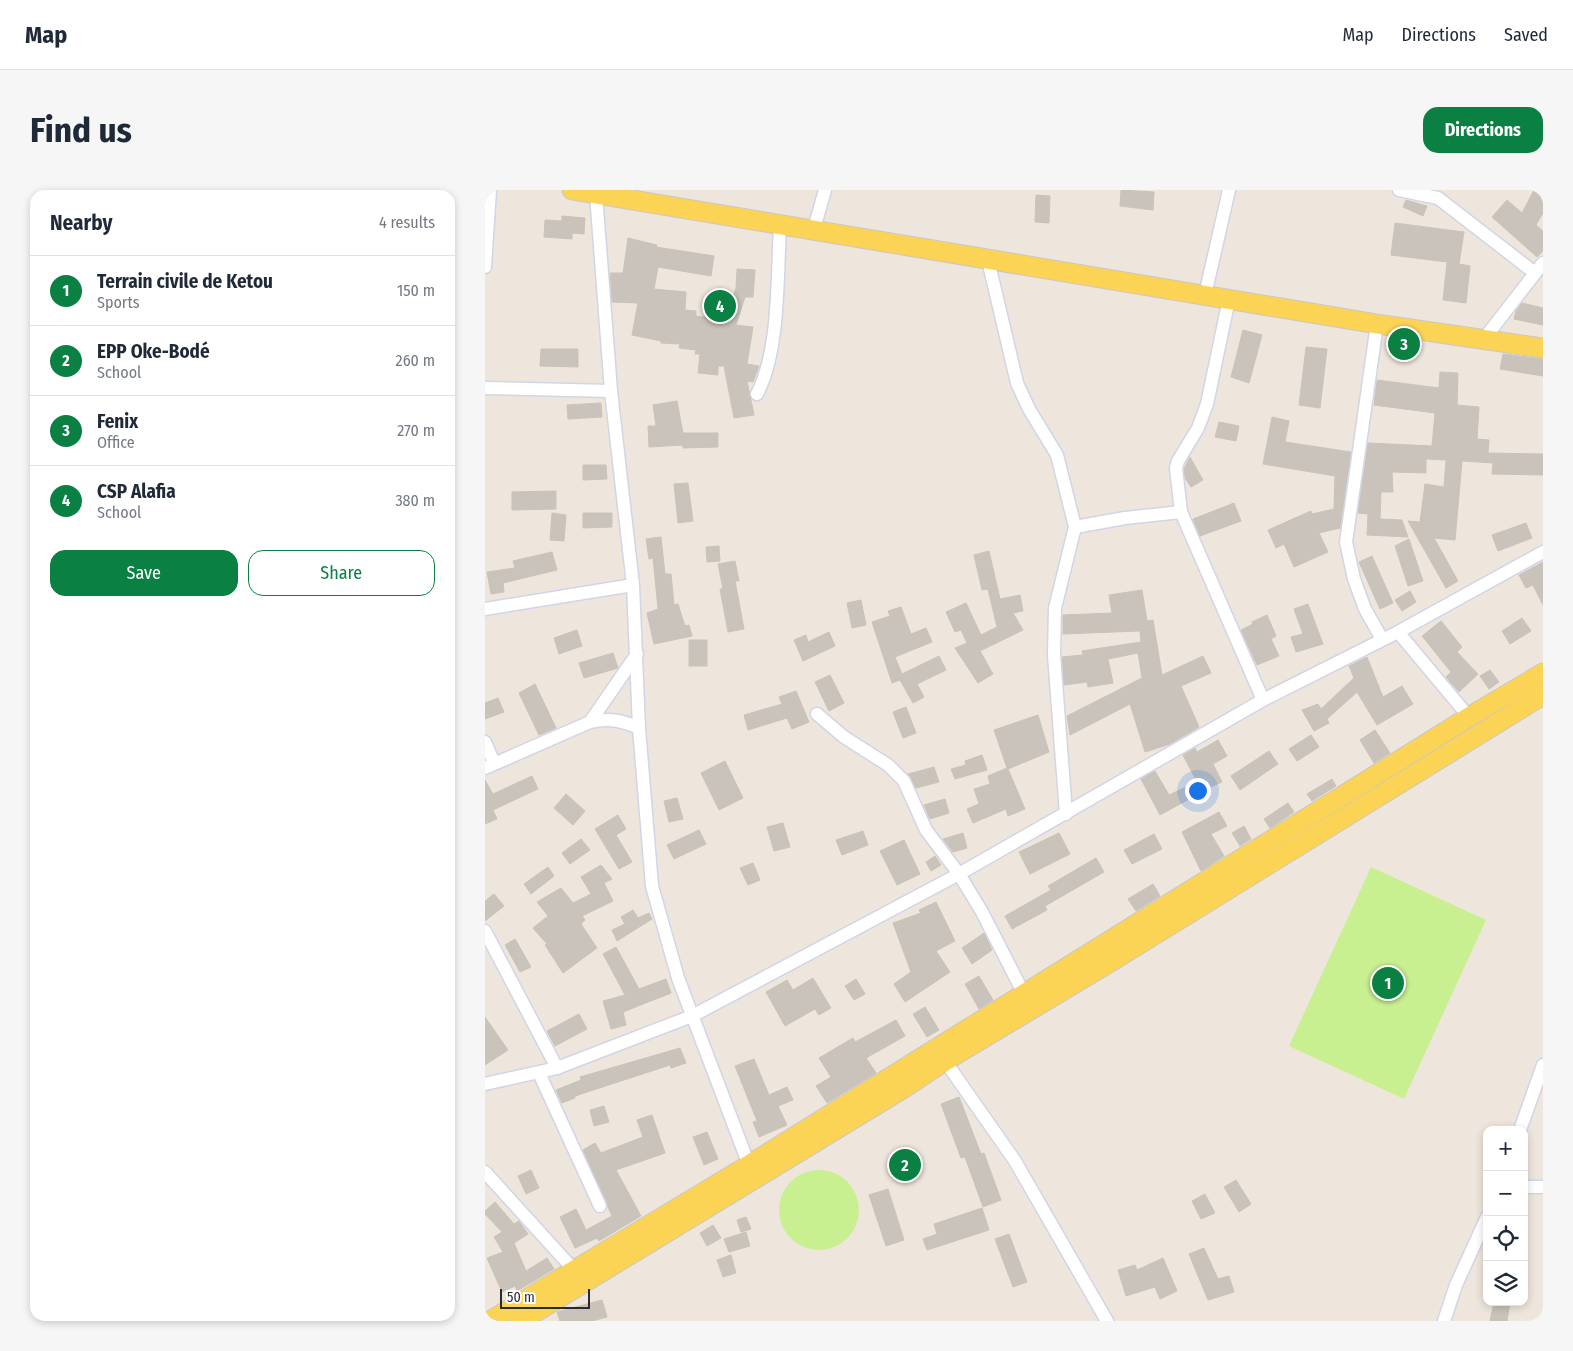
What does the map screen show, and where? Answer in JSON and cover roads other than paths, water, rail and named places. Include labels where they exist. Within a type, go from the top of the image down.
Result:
[{"type":"main road","points":[[572,190],[813,232],[1229,298],[1377,324],[1543,348]]},
{"type":"main road","points":[[490,1321],[749,1165],[1469,717],[1543,673]]},
{"type":"main road","points":[[521,1321],[1112,961],[1543,695]]},
{"type":"street","points":[[485,267],[490,190]]},
{"type":"street","points":[[813,232],[825,190]]},
{"type":"street","points":[[1205,295],[1229,190]]},
{"type":"street","points":[[1399,190],[1441,194],[1539,268],[1484,339]]},
{"type":"street","points":[[596,194],[611,392],[633,585],[639,728],[652,886],[666,940],[692,1016],[749,1165]]},
{"type":"street","points":[[757,394],[769,366],[773,337],[780,226]]},
{"type":"street","points":[[987,260],[1017,383],[1029,409],[1057,455],[1075,527],[1055,608],[1054,655],[1066,814]]},
{"type":"street","points":[[1229,298],[1207,404],[1198,428],[1176,464],[1181,512],[1263,700]]},
{"type":"street","points":[[1377,324],[1347,542],[1354,579],[1365,609],[1382,639]]},
{"type":"street","points":[[485,388],[611,392]]},
{"type":"street","points":[[1075,527],[1125,518],[1181,512]]},
{"type":"street","points":[[485,1084],[557,1068],[692,1016],[959,874],[1263,700],[1398,632],[1543,552]]},
{"type":"street","points":[[485,609],[633,585]]},
{"type":"street","points":[[1398,632],[1469,717]]},
{"type":"street","points":[[589,722],[637,654]]},
{"type":"street","points":[[817,714],[843,737],[888,765],[904,781],[926,830],[959,874],[982,912],[1024,994]]},
{"type":"street","points":[[485,742],[489,765],[589,722],[607,718],[625,722],[639,728]]},
{"type":"street","points":[[485,931],[557,1068]]},
{"type":"street","points":[[945,1061],[1015,1161],[1107,1321]]},
{"type":"street","points":[[1521,1126],[1543,1065]]},
{"type":"street","points":[[539,1073],[600,1206]]},
{"type":"street","points":[[485,1172],[574,1270]]},
{"type":"street","points":[[1528,1187],[1543,1187]]},
{"type":"street","points":[[1444,1321],[1457,1285],[1483,1226]]},
{"type":"place","name":"CSP Alafia","points":[[720,306]]},
{"type":"place","name":"Fenix","points":[[1404,344]]},
{"type":"place","name":"Terrain civile de Ketou","points":[[1388,983]]},
{"type":"place","name":"EPP Oke-Bodé","points":[[905,1165]]}]
